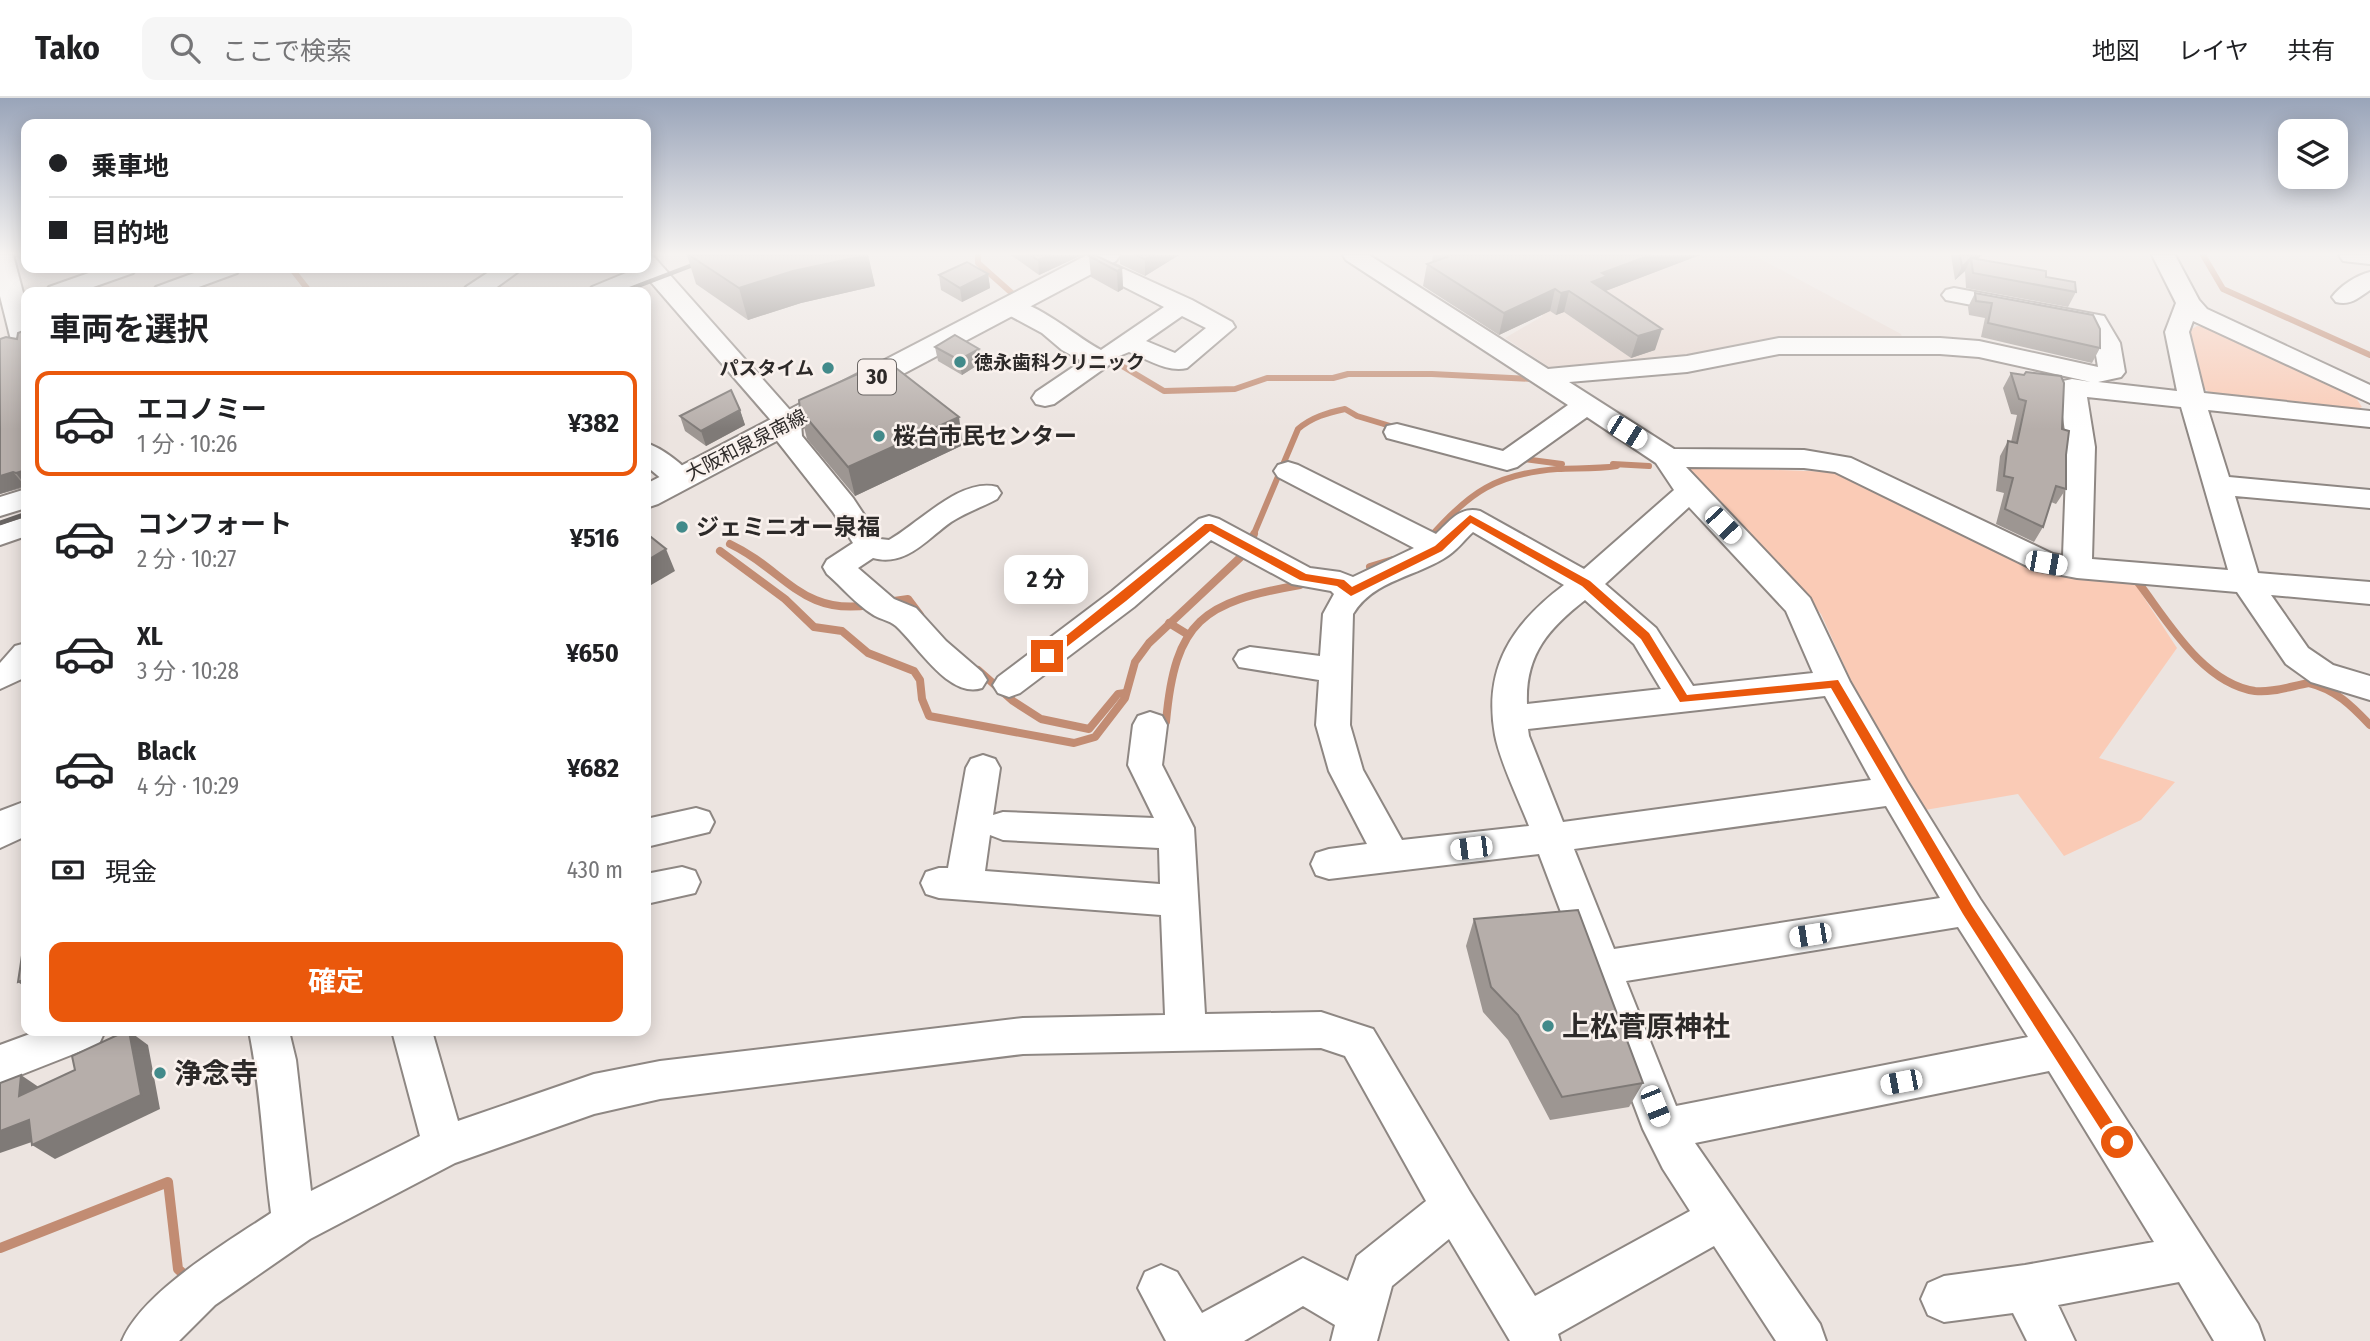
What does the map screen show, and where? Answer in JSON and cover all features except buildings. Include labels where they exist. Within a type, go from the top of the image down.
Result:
[{"type":"main road","name":"大阪和泉泉南線","points":[[651,494],[997,313]]},
{"type":"main road","points":[[0,831],[21,820]]},
{"type":"street","points":[[684,313],[788,424],[788,437],[843,505],[870,546],[876,549],[895,549],[940,517],[987,493]]},
{"type":"street","points":[[1023,313],[1051,328],[1071,345],[1100,360]]},
{"type":"street","points":[[1045,398],[1171,313]]},
{"type":"street","points":[[1128,342],[1178,363],[1223,327],[1198,313]]},
{"type":"street","points":[[1443,313],[1668,458],[1804,459],[1842,464],[2046,563],[2077,568],[2370,593]]},
{"type":"street","points":[[1542,377],[1687,364],[1779,346],[1979,349],[2090,384],[2112,372],[2107,343],[2095,321],[2052,313]]},
{"type":"street","points":[[2184,313],[2177,332],[2192,400],[2246,582],[2297,656],[2322,674],[2370,688]]},
{"type":"street","points":[[2198,313],[2370,395]]},
{"type":"street","points":[[0,353],[21,346]]},
{"type":"street","points":[[2001,370],[2192,400],[2370,419]]},
{"type":"street","points":[[2077,568],[2081,447],[2090,384]]},
{"type":"street","points":[[1397,432],[1507,461],[1585,406]]},
{"type":"street","points":[[651,457],[680,479]]},
{"type":"street","points":[[1668,458],[1674,472],[1690,491],[1800,606],[1834,683],[1895,791],[1967,910],[2059,1050],[2241,1341]]},
{"type":"street","points":[[1288,471],[1439,548]]},
{"type":"street","points":[[2216,485],[2370,499]]},
{"type":"street","points":[[1690,491],[1548,614],[1515,659],[1510,684],[1511,736],[1664,1129],[1803,1341]]},
{"type":"street","points":[[0,507],[21,500]]},
{"type":"street","points":[[1393,858],[1346,771],[1333,725],[1338,614],[1351,593],[1368,581],[1439,548],[1470,518],[1586,583],[1645,636],[1684,699]]},
{"type":"street","points":[[1009,685],[1123,599],[1209,526],[1303,577],[1340,582],[1351,593]]},
{"type":"street","points":[[0,535],[21,528]]},
{"type":"street","points":[[870,546],[838,567],[856,595],[905,616],[925,655],[971,680]]},
{"type":"street","points":[[1097,582],[1123,599]]},
{"type":"street","points":[[1250,659],[1335,670]]},
{"type":"street","points":[[0,677],[13,671],[21,661]]},
{"type":"street","points":[[1511,718],[1834,683]]},
{"type":"street","points":[[1150,725],[1145,765],[1176,828],[1186,1033]]},
{"type":"street","points":[[983,768],[952,884],[1179,901]]},
{"type":"street","points":[[1329,864],[1549,838],[1895,791]]},
{"type":"street","points":[[651,832],[696,822]]},
{"type":"street","points":[[1003,826],[1176,834]]},
{"type":"street","points":[[651,888],[682,882]]},
{"type":"street","points":[[1601,968],[1967,910]]},
{"type":"street","points":[[145,1341],[199,1289],[294,1223],[444,1146],[594,1094],[660,1080],[856,1054],[1023,1036],[1321,1030],[1359,1042],[1454,1207],[1532,1334],[1721,1218]]},
{"type":"street","points":[[0,1064],[72,1036]]},
{"type":"street","points":[[270,1036],[276,1060],[282,1136],[294,1223]]},
{"type":"street","points":[[413,1036],[444,1146]]},
{"type":"street","points":[[1664,1129],[2059,1050]]},
{"type":"street","points":[[1199,1341],[1303,1281],[1358,1327],[1373,1272],[1454,1207]]},
{"type":"street","points":[[1944,1299],[2025,1288],[2189,1258]]},
{"type":"street","points":[[1161,1288],[1192,1341]]},
{"type":"street","points":[[2025,1288],[2052,1341]]},
{"type":"shaded area","points":[[1539,313],[1862,313],[1901,334],[1903,340],[1684,359],[1549,367],[1505,338],[1543,316]]},
{"type":"shaded area","points":[[2197,326],[2212,328],[2354,395],[2362,407],[2354,411],[2212,394],[2203,388],[2185,333]]},
{"type":"shaded area","points":[[1686,467],[1836,472],[2050,573],[2135,584],[2177,648],[2099,758],[2175,782],[2141,820],[2064,856],[2018,794],[1925,810],[1868,718],[1821,614]]},
{"type":"waterway","points":[[2276,313],[2370,355]]},
{"type":"waterway","points":[[1112,360],[1164,391],[1235,389],[1267,378],[1333,378],[1348,374],[1432,374],[1533,379]]},
{"type":"waterway","points":[[1253,536],[1298,429],[1303,425],[1320,416],[1345,409],[1357,416],[1397,428]]},
{"type":"waterway","points":[[1517,458],[1562,464]]},
{"type":"waterway","points":[[1613,464],[1649,466]]},
{"type":"waterway","points":[[1431,536],[1472,497],[1501,481],[1517,475],[1557,469],[1617,466]]},
{"type":"waterway","points":[[1251,541],[1254,534]]},
{"type":"waterway","points":[[730,544],[810,597],[827,604],[846,607],[870,605]]},
{"type":"waterway","points":[[720,551],[785,599],[814,627],[842,631],[868,653],[914,671],[920,680],[922,699],[929,716],[1074,743],[1095,737],[1125,698],[1135,662],[1149,643],[1170,623]]},
{"type":"waterway","points":[[1170,623],[1245,553]]},
{"type":"waterway","points":[[1370,567],[1393,560]]},
{"type":"waterway","points":[[2131,580],[2137,581],[2187,648],[2218,676],[2236,686],[2255,691],[2309,683],[2327,689],[2342,699],[2370,725]]},
{"type":"waterway","points":[[1161,729],[1166,722],[1177,660],[1187,638],[1200,622],[1217,609],[1239,599],[1300,585]]},
{"type":"waterway","points":[[894,601],[908,599],[920,615]]},
{"type":"waterway","points":[[1170,623],[1187,634]]},
{"type":"waterway","points":[[978,670],[1013,701],[1041,719],[1089,729],[1118,694],[1125,693]]},
{"type":"waterway","points":[[0,1248],[168,1182],[178,1269],[190,1280]]},
{"type":"railway","points":[[0,523],[21,516]]},
{"type":"place","name":"徳永歯科クリニック","points":[[960,362]]},
{"type":"place","name":"パスタイム","points":[[828,368]]},
{"type":"place","name":"桜台市民センター","points":[[879,436]]},
{"type":"place","name":"ジェミニオー泉福","points":[[682,527]]},
{"type":"place","name":"上松菅原神社","points":[[1548,1026]]},
{"type":"place","name":"浄念寺","points":[[160,1073]]},
{"type":"route","points":[[1047,656],[1123,599],[1209,526],[1303,577],[1340,582],[1351,593],[1368,581],[1439,548],[1470,518],[1586,583],[1645,636],[1684,699],[1834,683],[1967,910],[2117,1142]]}]
